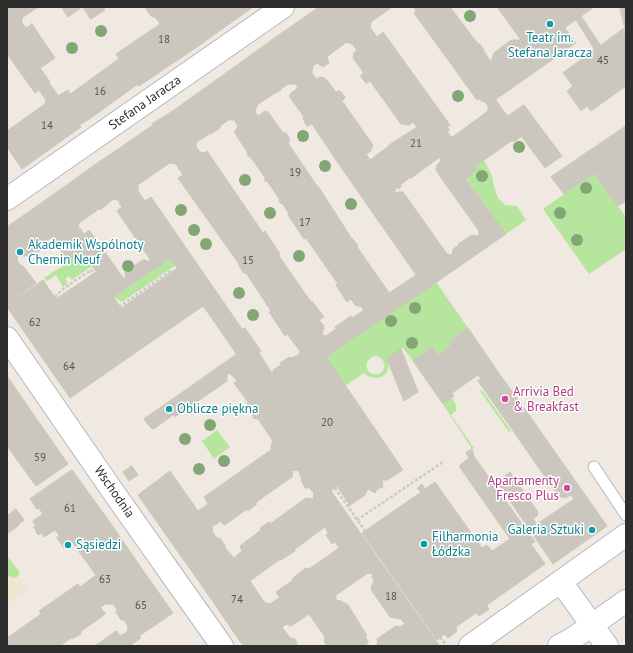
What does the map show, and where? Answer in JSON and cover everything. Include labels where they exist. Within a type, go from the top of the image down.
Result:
[{"type":"street","name":"Stefana Jaracza","points":[[7,199],[283,7]]},
{"type":"street","name":"Wschodnia","points":[[7,338],[222,646]]},
{"type":"street","points":[[470,646],[626,535]]},
{"type":"street","points":[[561,582],[607,646]]},
{"type":"street","points":[[559,646],[572,639],[626,601]]},
{"type":"lane","points":[[594,467],[626,514]]},
{"type":"path","points":[[55,297],[91,270],[94,274]]},
{"type":"path","points":[[120,307],[172,270],[173,272]]},
{"type":"path","points":[[357,520],[443,462]]},
{"type":"path","points":[[335,488],[366,531]]},
{"type":"path","points":[[440,637],[447,646]]},
{"type":"shaded area","points":[[7,556],[20,573],[18,575],[28,590],[7,605]]},
{"type":"green space","points":[[484,160],[492,176],[498,198],[505,205],[517,206],[526,220],[506,234],[466,178],[475,171],[476,166]]},
{"type":"green space","points":[[594,173],[626,217],[626,249],[589,274],[543,209]]},
{"type":"green space","points":[[82,251],[92,266],[72,280],[69,276],[65,279],[68,283],[63,287],[56,275],[47,281],[44,278],[67,263]]},
{"type":"green space","points":[[170,258],[176,265],[122,302],[114,297]]},
{"type":"green space","points":[[436,282],[468,328],[449,343],[451,346],[438,356],[432,347],[413,361],[403,348],[387,359],[388,369],[383,376],[374,378],[364,373],[345,386],[326,357]],"holes":[[[376,356],[383,360],[384,369],[382,372],[372,374],[369,372],[366,365],[371,358]]]},
{"type":"green space","points":[[482,390],[511,431],[509,432],[480,391]]},
{"type":"green space","points":[[452,398],[456,405],[456,411],[451,415],[474,448],[472,449],[443,404]]},
{"type":"green space","points":[[217,430],[230,447],[214,459],[202,441]]},
{"type":"green space","points":[[7,556],[20,573],[16,578],[13,578],[7,574]]},
{"type":"building","points":[[7,7],[38,7],[22,18],[22,23],[13,29],[7,21]]},
{"type":"building","points":[[62,7],[82,7],[68,17]]},
{"type":"building","points":[[83,7],[103,7],[105,10],[91,19]]},
{"type":"building","points":[[145,7],[169,7],[197,47],[139,86],[116,54],[160,24],[156,18],[151,16]]},
{"type":"building","points":[[169,7],[253,7],[197,47]]},
{"type":"building","points":[[319,7],[340,7],[506,234],[441,279],[275,38]],"holes":[[[347,42],[352,44],[357,50],[354,53],[353,58],[364,73],[361,77],[366,83],[370,81],[401,124],[409,125],[413,122],[417,127],[389,145],[370,160],[366,154],[371,151],[373,145],[342,101],[345,97],[340,91],[336,92],[325,78],[320,77],[316,79],[312,73],[313,66],[317,63],[323,67],[329,63],[327,57]],[[439,158],[441,160],[436,169],[439,175],[479,231],[479,236],[472,235],[458,244],[459,245],[453,249],[452,255],[447,254],[403,192],[394,193],[392,191],[394,192],[397,187],[398,189],[401,187],[400,185]]]},
{"type":"building","points":[[340,7],[392,7],[371,22],[370,27],[377,37],[383,32],[450,125],[447,127],[450,130],[447,131],[451,137],[488,111],[488,106],[484,101],[482,102],[480,99],[477,100],[414,13],[416,11],[413,7],[428,7],[522,136],[515,141],[511,141],[476,166],[475,171],[466,178]]},
{"type":"building","points":[[428,7],[450,7],[478,44],[480,44],[491,62],[494,53],[511,40],[521,40],[497,7],[517,7],[543,43],[484,84]]},
{"type":"building","name":"Teatr im. Stefana Jaracza","points":[[517,7],[594,7],[543,43]]},
{"type":"building","points":[[620,7],[626,7],[625,28]]},
{"type":"building","points":[[581,16],[601,46],[595,50],[576,20]]},
{"type":"building","points":[[7,21],[50,82],[35,93],[7,54]]},
{"type":"building","points":[[22,23],[26,28],[32,24],[55,58],[40,68],[13,29]]},
{"type":"building","points":[[626,27],[626,86],[591,111],[587,106],[581,111],[567,91],[573,86],[563,73]]},
{"type":"building","points":[[565,28],[576,43],[495,100],[484,84]]},
{"type":"building","points":[[275,38],[352,149],[336,160],[312,124],[307,126],[303,119],[304,117],[289,96],[298,88],[295,84],[288,84],[257,105],[255,112],[258,116],[265,111],[268,112],[283,133],[286,133],[290,139],[288,143],[392,297],[375,309],[218,79]]},
{"type":"building","points":[[119,59],[138,84],[79,125],[58,96],[68,90],[70,94]]},
{"type":"building","points":[[218,79],[382,319],[326,357],[162,118]],"holes":[[[229,120],[234,120],[238,126],[234,132],[248,153],[247,154],[266,179],[264,179],[280,200],[279,201],[281,204],[282,203],[304,239],[306,238],[338,284],[336,285],[347,302],[351,299],[355,305],[363,307],[363,311],[352,318],[351,316],[335,327],[336,329],[326,336],[322,335],[324,326],[319,320],[324,317],[312,301],[311,302],[279,256],[280,254],[265,231],[263,233],[207,151],[205,153],[200,152],[196,147],[197,142],[220,128],[220,126]]]},
{"type":"building","points":[[49,83],[81,127],[22,169],[7,147],[7,131],[45,104],[46,100],[39,90]]},
{"type":"building","points":[[524,105],[562,156],[545,168],[507,117]]},
{"type":"building","points":[[162,118],[326,357],[267,398],[102,160],[153,125],[152,124]],"holes":[[[170,163],[176,164],[183,175],[178,178],[244,273],[246,273],[271,311],[269,312],[285,336],[287,334],[300,351],[299,355],[289,357],[280,363],[281,365],[273,370],[273,373],[270,371],[259,353],[261,351],[245,328],[242,329],[151,197],[145,201],[138,191],[138,185]]]},
{"type":"building","points":[[626,126],[626,151],[564,194],[551,177]]},
{"type":"building","points":[[352,149],[392,208],[377,219],[336,160]]},
{"type":"building","points":[[626,151],[626,201],[618,206],[594,173]]},
{"type":"building","points":[[102,160],[170,258],[156,268],[117,211],[122,207],[119,203],[120,201],[114,199],[100,210],[99,209],[79,223],[78,228],[80,228],[84,234],[89,230],[129,286],[114,297],[46,200]]},
{"type":"building","name":"Akademik Wspólnoty Chemin Neuf","points":[[46,200],[82,251],[67,263],[53,237],[44,242],[45,246],[38,252],[35,251],[26,256],[18,256],[17,260],[21,266],[23,266],[36,283],[7,304],[7,227]]},
{"type":"building","points":[[392,208],[434,269],[419,279],[377,219]]},
{"type":"building","points":[[143,260],[148,262],[150,260],[156,268],[129,286],[124,279],[126,277],[125,272]]},
{"type":"building","points":[[177,269],[203,306],[70,398],[7,307],[7,305],[43,280],[56,299],[96,272],[121,308]]},
{"type":"building","points":[[434,269],[441,279],[382,319],[375,309],[392,297],[389,293],[416,275],[419,279]]},
{"type":"building","points":[[468,328],[496,369],[481,379],[478,375],[452,393],[454,396],[443,404],[413,361],[432,347],[438,356],[451,346],[449,343]]},
{"type":"building","points":[[401,349],[418,392],[404,401],[387,359]]},
{"type":"building","points":[[237,354],[302,448],[171,542],[138,495],[170,471],[198,511],[208,504],[204,497],[272,449],[273,441],[258,419],[253,418],[248,408],[246,408],[248,402],[234,383],[237,381],[232,375],[227,373],[227,381],[175,417],[166,404]]},
{"type":"building","points":[[326,357],[403,470],[387,480],[382,480],[383,487],[377,489],[375,493],[368,489],[365,495],[349,506],[337,486],[331,491],[267,398]]},
{"type":"building","points":[[496,369],[534,422],[516,435],[478,381]]},
{"type":"building","points":[[7,376],[38,421],[8,443],[7,441]]},
{"type":"building","points":[[166,404],[173,415],[154,429],[151,428],[144,419]]},
{"type":"building","points":[[38,421],[68,464],[36,486],[7,444]]},
{"type":"building","name":"Apartamenty Fresco Plus","points":[[534,422],[607,526],[553,564],[497,482],[510,472],[538,512],[537,516],[533,519],[537,524],[574,499],[571,495],[565,498],[558,496],[516,435]]},
{"type":"building","points":[[302,448],[336,498],[207,593],[171,542]],"holes":[[[293,470],[299,471],[301,480],[306,489],[308,487],[314,493],[313,499],[306,498],[270,524],[269,522],[260,528],[261,530],[240,546],[242,551],[234,558],[225,548],[220,538],[217,538],[213,533],[212,527],[221,521],[225,525],[247,509],[248,511],[257,504],[255,503],[292,477]]]},
{"type":"building","name":"Filharmonia Łódzka","points":[[472,449],[473,455],[535,542],[531,544],[545,564],[487,605],[489,609],[479,616],[476,613],[456,627],[457,631],[448,638],[444,634],[437,640],[362,533],[421,492],[417,488],[422,484],[425,489],[435,482],[482,548],[487,545],[492,551],[510,539],[459,466],[469,458],[466,453]]},
{"type":"building","points":[[132,466],[138,475],[129,481],[123,472]]},
{"type":"building","points":[[72,470],[107,518],[64,548],[57,538],[59,535],[55,530],[44,537],[42,533],[38,535],[34,527],[36,526],[33,521],[43,514],[39,508],[37,509],[30,499]]},
{"type":"building","points":[[336,498],[370,547],[285,607],[276,592],[293,580],[293,578],[306,568],[309,569],[339,548],[335,542],[332,544],[326,535],[328,533],[325,527],[295,549],[295,551],[261,573],[252,560]]},
{"type":"building","points":[[16,509],[24,520],[7,534],[7,516]]},
{"type":"building","points":[[107,518],[140,566],[26,646],[7,646],[7,638],[41,614],[39,611],[78,584],[80,587],[96,575],[72,542]]},
{"type":"building","points":[[370,547],[439,645],[438,646],[375,646],[378,644],[377,639],[396,626],[399,627],[405,624],[401,619],[390,617],[372,591],[371,586],[374,582],[372,577],[373,574],[368,573],[336,595],[336,600],[348,605],[366,634],[368,643],[366,644],[368,646],[352,646],[311,588]]},
{"type":"building","points":[[252,560],[261,573],[250,581],[264,602],[270,604],[279,598],[285,607],[239,640],[207,593]]},
{"type":"building","points":[[140,566],[173,613],[139,636],[141,638],[129,646],[95,646],[116,631],[120,636],[127,632],[128,626],[123,619],[121,620],[113,604],[106,604],[100,607],[105,613],[104,615],[80,632],[81,634],[72,639],[71,638],[60,646],[26,646]]},
{"type":"building","points":[[311,588],[352,646],[328,646],[324,642],[325,637],[309,614],[291,626],[287,624],[282,627],[290,638],[295,639],[297,646],[244,646],[239,640]]},
{"type":"place","name":"Teatr im. Stefana Jaracza","points":[[550,24]]},
{"type":"place","name":"Akademik Wspólnoty Chemin Neuf","points":[[20,252]]},
{"type":"place","name":"Arrivia Bed & Breakfast","points":[[505,399]]},
{"type":"place","name":"Oblicze piękna","points":[[169,409]]},
{"type":"place","name":"Apartamenty Fresco Plus","points":[[567,488]]},
{"type":"place","name":"Galeria Sztuki","points":[[592,530]]},
{"type":"place","name":"Filharmonia Łódzka","points":[[424,544]]},
{"type":"place","name":"Sąsiedzi","points":[[68,545]]}]
